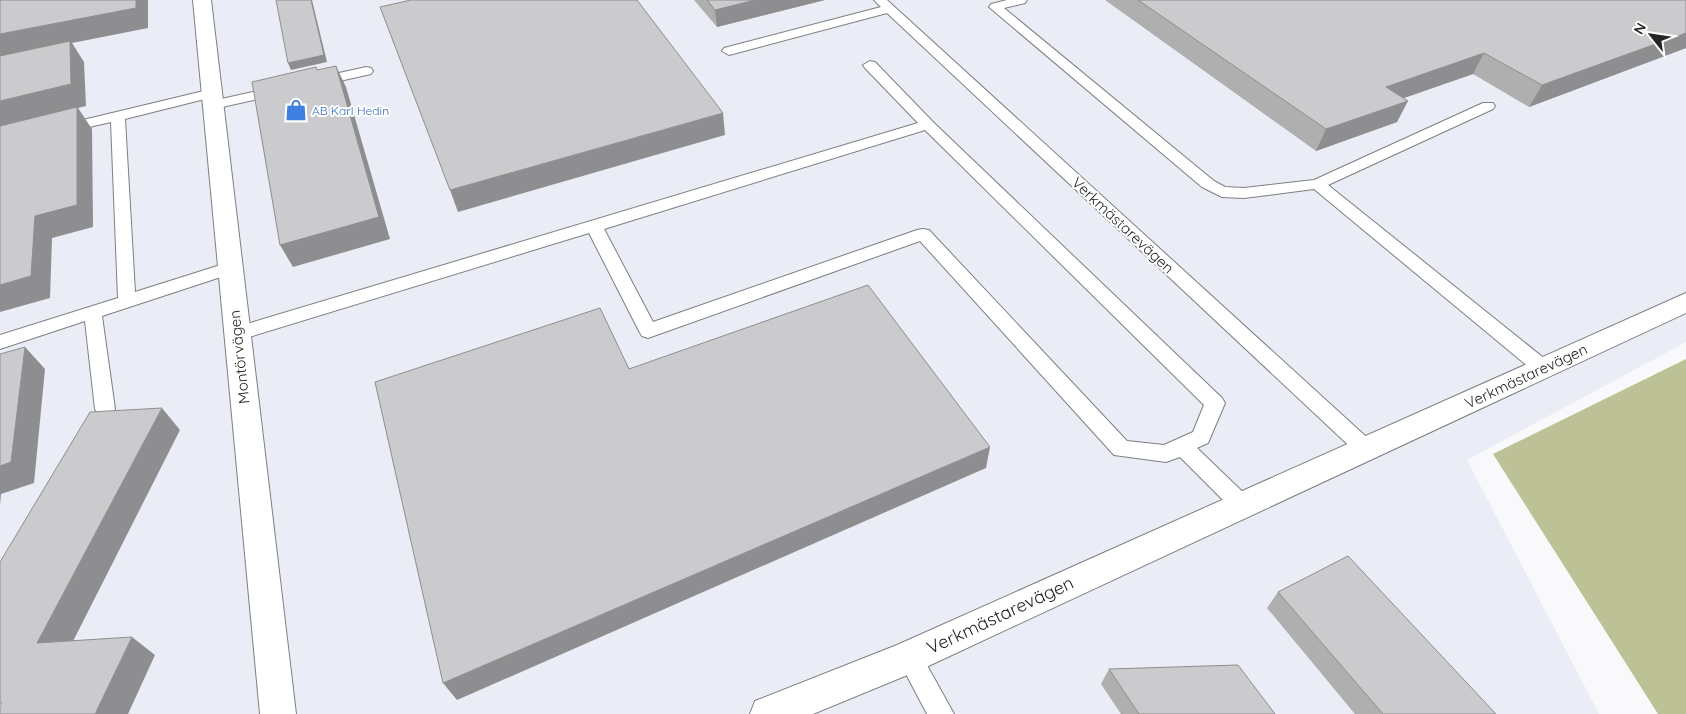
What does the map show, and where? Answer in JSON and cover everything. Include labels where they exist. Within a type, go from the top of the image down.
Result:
[{"type":"street","name":"Montörvägen","points":[[202,0],[236,334],[278,714]]},
{"type":"street","name":"Verkmästarevägen","points":[[768,714],[908,657],[1686,302]]},
{"type":"lane","points":[[1021,0],[995,7],[1208,184],[1222,192],[1244,193],[1318,184],[1488,106]]},
{"type":"lane","points":[[729,51],[885,4]]},
{"type":"lane","name":"Verkmästarevägen","points":[[885,4],[1366,449]]},
{"type":"lane","points":[[594,226],[648,331],[924,234],[1121,449],[1166,454],[1201,438],[1215,404],[870,65]]},
{"type":"lane","points":[[52,132],[118,116],[294,87],[366,71]]},
{"type":"lane","points":[[118,116],[127,302]]},
{"type":"lane","points":[[236,334],[928,124]]},
{"type":"lane","points":[[1318,184],[1543,368]]},
{"type":"lane","points":[[0,342],[230,268]]},
{"type":"lane","points":[[92,312],[104,409]]},
{"type":"lane","points":[[1182,446],[1241,504]]},
{"type":"lane","points":[[908,657],[942,714]]},
{"type":"shaded area","points":[[0,0],[1686,0],[1686,342],[1467,460],[1599,714],[0,714]]},
{"type":"green space","points":[[1686,359],[1686,714],[1658,714],[1493,454]]},
{"type":"building","points":[[0,0],[136,0],[136,8],[0,34]]},
{"type":"building","points":[[276,0],[311,0],[324,55],[288,63]]},
{"type":"building","points":[[411,0],[637,0],[723,113],[450,190],[380,7]]},
{"type":"building","points":[[707,0],[755,0],[715,10]]},
{"type":"building","points":[[1138,0],[1686,0],[1686,33],[1542,85],[1484,53],[1386,87],[1408,101],[1326,129]]},
{"type":"building","points":[[70,41],[71,84],[0,101],[0,56]]},
{"type":"building","points":[[336,66],[379,217],[280,245],[252,82],[316,67],[317,70]]},
{"type":"building","points":[[77,107],[77,205],[35,216],[31,276],[0,285],[0,126]]},
{"type":"building","points":[[868,285],[990,447],[443,683],[375,382],[600,308],[629,369]]},
{"type":"building","points":[[25,347],[11,462],[0,466],[0,354]]},
{"type":"building","points":[[162,408],[37,643],[132,637],[95,714],[0,714],[2,703],[0,703],[0,562],[90,412]]},
{"type":"building","points":[[1348,556],[1496,714],[1383,714],[1278,592]]},
{"type":"building","points":[[1238,665],[1275,714],[1139,714],[1109,669]]},
{"type":"place","name":"AB Karl Hedin","points":[[296,110]]}]
